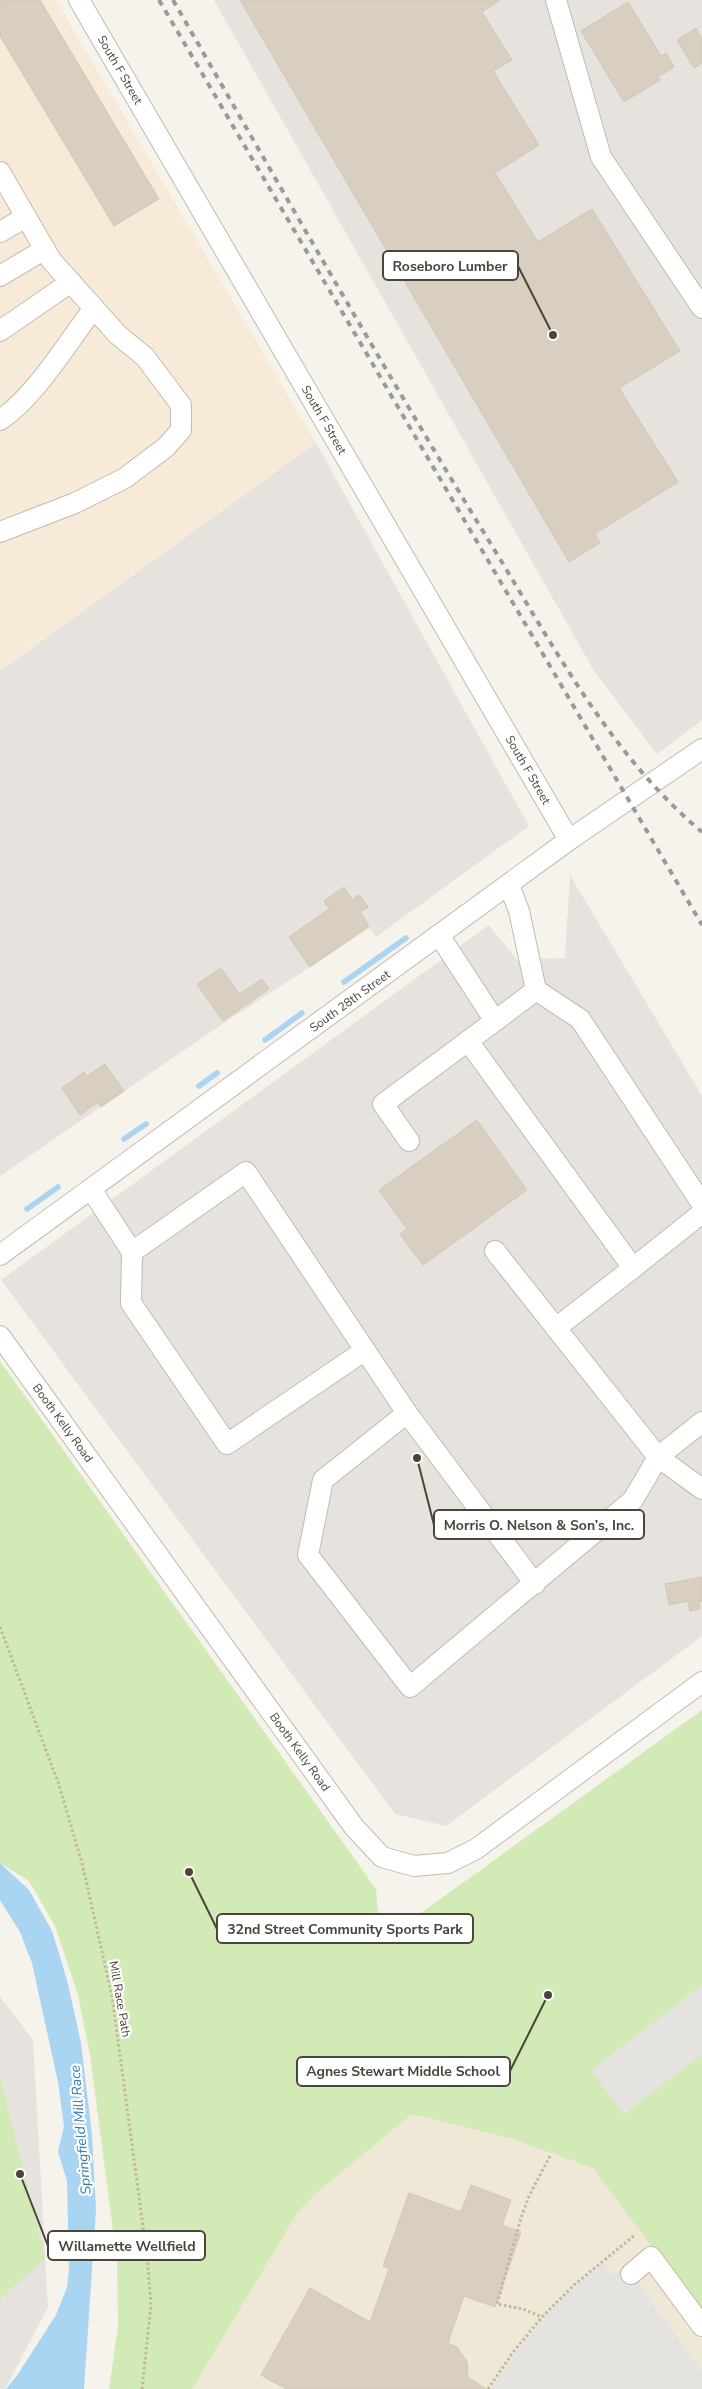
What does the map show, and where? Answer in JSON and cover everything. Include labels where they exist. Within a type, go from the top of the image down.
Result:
[{"type":"street","name":"South F Street","points":[[78,0],[569,840]]},
{"type":"street","points":[[556,0],[601,157],[702,308]]},
{"type":"street","points":[[0,532],[75,503],[125,478],[166,447],[181,430],[181,405],[145,356],[118,335],[51,260],[2,181]]},
{"type":"street","points":[[0,232],[26,217]]},
{"type":"street","points":[[0,276],[45,250]]},
{"type":"street","points":[[0,331],[71,282]]},
{"type":"street","points":[[0,420],[14,410],[33,388],[94,308]]},
{"type":"street","name":"South 28th Street","points":[[0,1255],[569,840],[702,749]]},
{"type":"street","points":[[509,885],[519,911],[536,990],[580,1018],[702,1204]]},
{"type":"street","points":[[439,935],[495,1021]]},
{"type":"street","points":[[409,1141],[383,1104],[536,990]]},
{"type":"street","points":[[468,1041],[633,1268]]},
{"type":"street","points":[[132,1252],[246,1172],[407,1413],[535,1584]]},
{"type":"street","points":[[91,1189],[132,1252],[131,1303],[227,1444],[364,1351]]},
{"type":"street","points":[[556,1328],[702,1213]]},
{"type":"street","points":[[496,1251],[658,1457],[702,1489]]},
{"type":"street","name":"Booth Kelly Road","points":[[0,1336],[348,1819],[382,1856],[414,1866],[448,1863],[476,1850],[702,1682]]},
{"type":"street","points":[[407,1413],[323,1480],[308,1555],[410,1687],[633,1500],[658,1457],[702,1422]]},
{"type":"street","points":[[631,2274],[651,2258],[702,2326]]},
{"type":"path","name":"Mill Race Path","points":[[0,1627],[59,1785],[82,1863],[112,1996],[148,2256],[151,2305],[142,2389]]},
{"type":"path","points":[[542,2317],[523,2308],[497,2304],[521,2218],[529,2196],[550,2156]]},
{"type":"path","points":[[488,2389],[514,2350],[542,2317],[574,2285],[635,2235]]},
{"type":"shaded area","points":[[0,0],[56,0],[316,443],[0,670]]},
{"type":"shaded area","points":[[214,0],[702,0],[702,720],[657,754],[594,671]]},
{"type":"shaded area","points":[[316,443],[529,826],[376,937],[370,928],[224,1023],[0,1176],[0,671]]},
{"type":"shaded area","points":[[570,875],[702,1096],[702,1636],[446,1826],[395,1814],[1,1280],[489,925],[517,960],[565,958]]},
{"type":"shaded area","points":[[702,1710],[702,2389],[192,2389],[296,2215],[315,2194]]},
{"type":"shaded area","points":[[702,1985],[702,2055],[623,2115],[591,2070]]},
{"type":"shaded area","points":[[0,1997],[33,2040],[48,2307],[5,2389],[0,2389]]},
{"type":"shaded area","points":[[602,2262],[613,2276],[626,2266],[702,2371],[702,2389],[491,2389],[537,2326],[559,2302]]},
{"type":"green space","points":[[0,1361],[376,1889],[380,1936],[389,1936],[702,1710],[702,2314],[593,2168],[510,2138],[412,2114],[315,2194],[296,2215],[192,2389],[109,2389],[118,2326],[117,2261],[90,2055],[78,1995],[55,1926],[29,1881],[0,1863]]},
{"type":"green space","points":[[0,2077],[45,2258],[0,2299]]},
{"type":"water","name":"Springfield Mill Race","points":[[0,1863],[29,1890],[52,1931],[67,1980],[81,2043],[92,2135],[96,2210],[84,2389],[6,2389],[18,2374],[56,2315],[67,2287],[69,2269],[67,2181],[58,2152],[64,2126],[58,2082],[32,1963],[20,1932],[0,1900]]},
{"type":"building","points":[[0,0],[40,0],[159,199],[114,226],[0,36]]},
{"type":"building","points":[[240,0],[500,0],[482,12],[512,60],[493,71],[539,145],[495,173],[538,242],[592,209],[680,351],[619,388],[678,482],[595,534],[600,543],[569,562]]},
{"type":"building","points":[[628,2],[661,56],[666,53],[674,67],[658,77],[660,80],[624,102],[581,31]]},
{"type":"building","points":[[696,28],[702,39],[702,63],[694,68],[677,40]]},
{"type":"building","points":[[344,887],[352,900],[359,895],[368,907],[360,912],[369,926],[310,967],[289,937],[329,909],[324,901]]},
{"type":"building","points":[[221,968],[239,994],[262,979],[269,989],[223,1021],[197,984]]},
{"type":"building","points":[[105,1064],[124,1091],[101,1107],[98,1102],[80,1115],[62,1088],[84,1072],[87,1076]]},
{"type":"building","points":[[477,1120],[527,1190],[423,1265],[400,1234],[407,1229],[379,1190]]},
{"type":"building","points":[[702,1577],[700,1609],[690,1611],[688,1601],[669,1605],[665,1584]]},
{"type":"building","points":[[471,2185],[511,2200],[502,2225],[521,2232],[495,2307],[464,2296],[448,2343],[457,2347],[467,2362],[468,2377],[486,2389],[286,2389],[261,2375],[310,2288],[370,2322],[389,2269],[383,2266],[409,2193],[461,2212]]},
{"type":"waterway","points":[[344,982],[406,938]]},
{"type":"waterway","points":[[265,1040],[302,1013]]},
{"type":"waterway","points":[[199,1086],[217,1073]]},
{"type":"waterway","points":[[124,1139],[146,1124]]},
{"type":"waterway","points":[[27,1209],[58,1187]]},
{"type":"railway","points":[[159,0],[702,925]]},
{"type":"railway","points":[[173,0],[448,474],[584,696],[638,768],[702,832]]},
{"type":"place","name":"Roseboro Lumber","points":[[553,335]]},
{"type":"place","name":"Morris O. Nelson & Son’s, Inc.","points":[[417,1458]]},
{"type":"place","name":"32nd Street Community Sports Park","points":[[189,1872]]},
{"type":"place","name":"Agnes Stewart Middle School","points":[[548,1995]]},
{"type":"place","name":"Willamette Wellfield","points":[[20,2174]]}]
